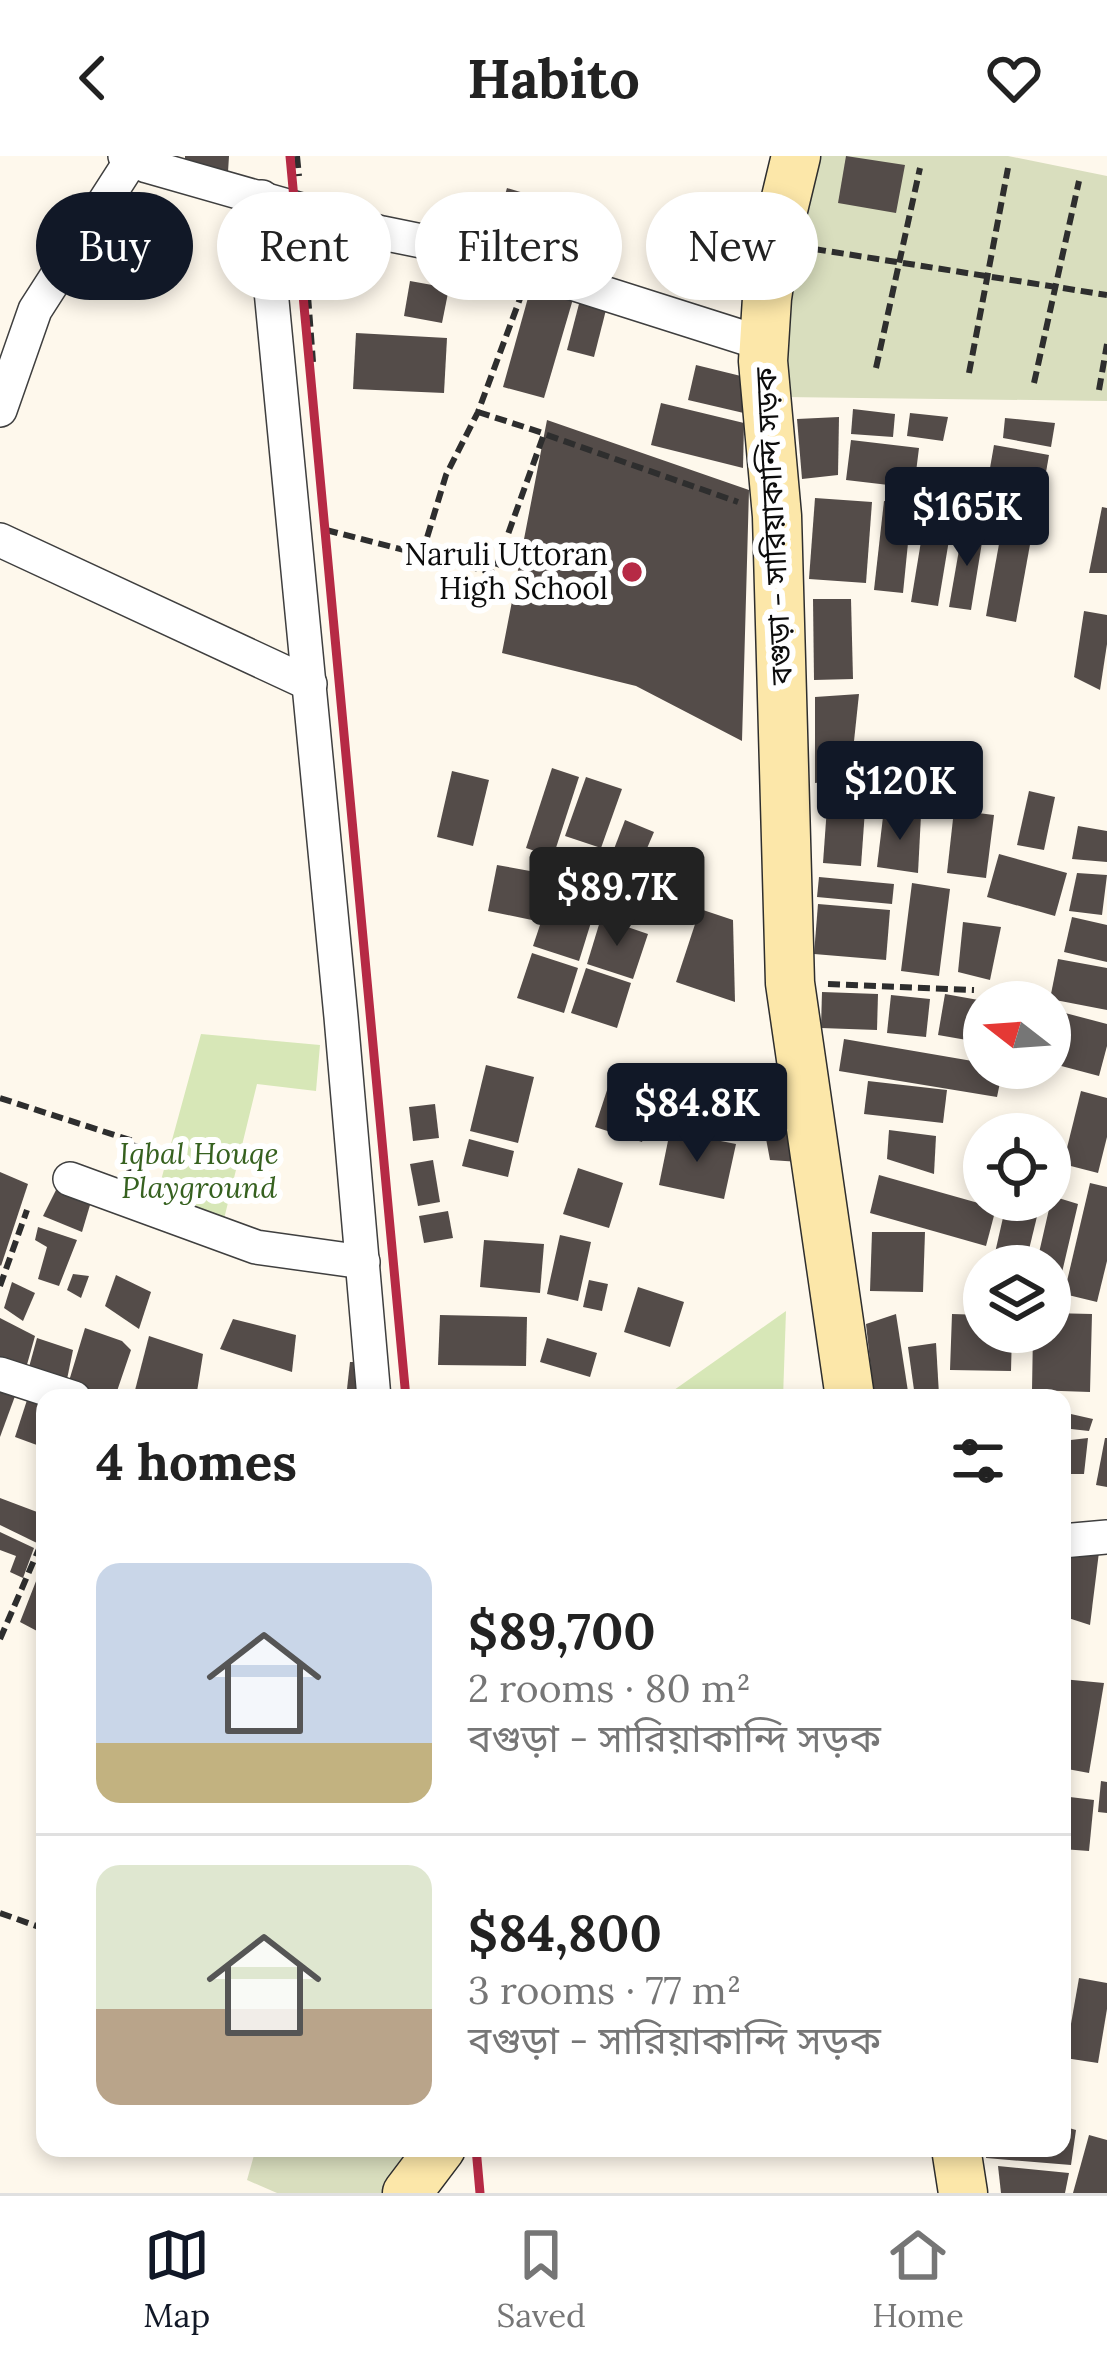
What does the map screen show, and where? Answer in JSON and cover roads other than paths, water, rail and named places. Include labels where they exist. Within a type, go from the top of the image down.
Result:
[{"type":"main road","name":"বগুড়া - সারিয়াকান্দি সড়ক","points":[[796,156],[776,239],[764,344],[778,516],[790,983],[849,1389]]},
{"type":"main road","points":[[957,2157],[963,2193]]},
{"type":"street","points":[[0,410],[35,310],[129,158],[247,192]]},
{"type":"street","points":[[391,235],[490,255],[764,344]]},
{"type":"street","points":[[272,300],[373,1389]]},
{"type":"street","points":[[0,540],[310,684]]},
{"type":"street","points":[[70,1179],[256,1247],[363,1262]]},
{"type":"street","points":[[0,1374],[46,1389]]},
{"type":"street","points":[[1071,1540],[1107,1537]]},
{"type":"railway","points":[[290,156],[405,1389]]},
{"type":"railway","points":[[477,2157],[480,2193]]},
{"type":"place","name":"Naruli Uttoran High School","points":[[632,572]]},
{"type":"park label","name":"Iqbal Houqe Playground","points":[[199,1171]]}]
